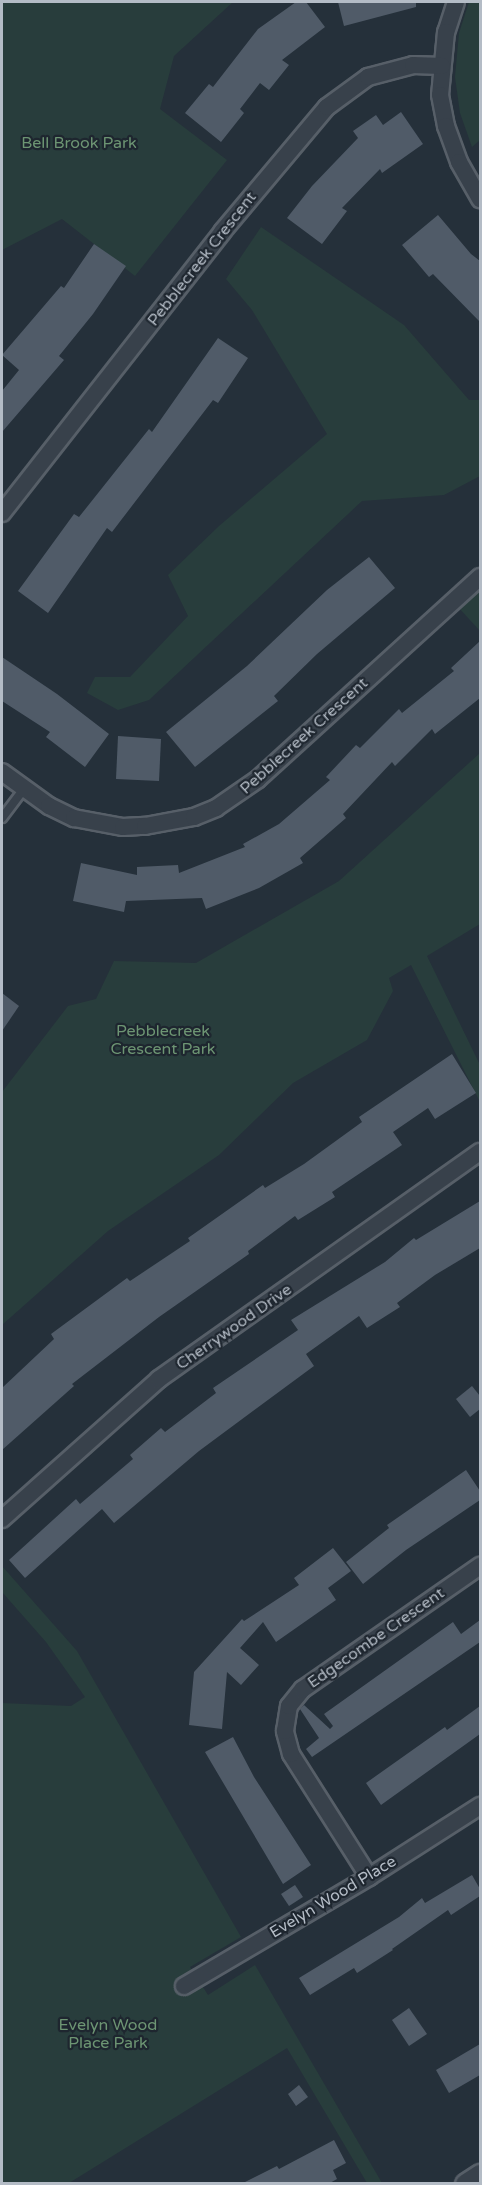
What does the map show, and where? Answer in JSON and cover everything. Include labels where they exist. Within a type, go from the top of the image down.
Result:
[{"type":"street","points":[[456,2],[446,32],[440,95],[446,126],[459,162],[480,199]]},
{"type":"street","name":"Pebblecreek Crescent","points":[[2,513],[237,214],[327,107],[368,77],[413,65],[442,66]]},
{"type":"street","name":"Pebblecreek Crescent","points":[[2,772],[24,789],[74,818],[123,827],[194,817],[216,808],[258,779],[480,577]]},
{"type":"street","name":"Cherrywood Drive","points":[[2,1519],[159,1379],[480,1152]]},
{"type":"street","name":"Edgecombe Crescent","points":[[369,1877],[291,1754],[285,1731],[289,1706],[303,1689],[480,1566]]},
{"type":"street","name":"Evelyn Wood Place","points":[[184,1986],[369,1877],[480,1806]]},
{"type":"street","points":[[466,2184],[480,2175]]},
{"type":"lane","points":[[2,818],[24,789]]},
{"type":"green space","name":"Bell Brook Park","points":[[2,2],[233,2],[174,56],[160,109],[227,160],[135,276],[62,219],[2,250]]},
{"type":"green space","points":[[469,2],[480,2],[480,140],[472,147],[460,113],[455,77],[459,33]]},
{"type":"green space","points":[[261,227],[404,325],[469,400],[480,400],[480,476],[444,495],[362,501],[149,700],[118,710],[87,693],[95,677],[130,677],[188,616],[168,575],[219,526],[327,434],[252,310],[226,279]]},
{"type":"green space","points":[[478,589],[480,592],[480,631],[458,607]]},
{"type":"green space","name":"Pebblecreek Crescent Park","points":[[480,753],[480,924],[427,956],[480,1065],[480,1102],[411,965],[389,978],[393,991],[367,1040],[293,1083],[219,1155],[108,1231],[2,1325],[2,1092],[68,1006],[96,999],[114,961],[196,963],[339,881]]},
{"type":"green space","name":"Evelyn Wood Place Park","points":[[2,1566],[77,1651],[241,1937],[190,1967],[208,1995],[255,1965],[382,2183],[367,2183],[287,2048],[69,2183],[2,2183],[2,1703],[71,1706],[85,1697],[46,1642],[2,1592]]},
{"type":"building","points":[[296,2],[306,2],[325,27],[282,60],[289,65],[269,90],[260,83],[240,109],[244,113],[221,142],[185,113],[209,84],[213,87],[258,29]]},
{"type":"building","points":[[338,2],[416,2],[416,7],[344,26]]},
{"type":"building","points":[[401,112],[423,144],[382,173],[380,169],[342,208],[347,211],[322,244],[287,218],[312,186],[358,138],[353,131],[376,115],[383,125]]},
{"type":"building","points":[[438,215],[471,254],[480,261],[480,322],[433,274],[429,277],[402,245]]},
{"type":"building","points":[[94,244],[126,266],[93,314],[59,356],[64,360],[2,432],[2,391],[19,370],[2,355],[61,286],[64,288]]},
{"type":"building","points":[[218,338],[248,358],[218,403],[213,400],[112,532],[107,528],[48,613],[18,591],[74,514],[79,517],[149,429],[152,432]]},
{"type":"building","points":[[369,557],[395,588],[317,654],[274,696],[278,701],[195,767],[166,732],[247,666],[327,590]]},
{"type":"building","points":[[480,641],[480,698],[435,734],[432,729],[395,766],[392,762],[343,814],[346,818],[300,858],[303,863],[259,888],[206,909],[202,898],[126,901],[124,912],[73,901],[81,863],[137,875],[137,867],[178,865],[179,873],[245,847],[243,844],[279,824],[330,780],[326,777],[356,745],[360,748],[399,709],[402,713],[454,671],[451,668]]},
{"type":"building","points":[[2,657],[57,694],[109,734],[85,767],[46,737],[50,732],[2,701]]},
{"type":"building","points":[[118,736],[161,739],[159,781],[116,779]]},
{"type":"building","points":[[2,993],[19,1006],[2,1031]]},
{"type":"building","points":[[452,1054],[476,1093],[435,1119],[428,1108],[393,1132],[402,1145],[332,1192],[335,1197],[298,1220],[295,1216],[248,1251],[249,1254],[159,1317],[72,1384],[74,1386],[2,1450],[2,1388],[54,1339],[51,1334],[127,1278],[130,1281],[190,1241],[188,1238],[263,1185],[265,1188],[304,1164],[362,1122],[359,1117]]},
{"type":"building","points":[[480,1201],[480,1248],[435,1275],[397,1303],[400,1307],[367,1328],[359,1316],[306,1354],[314,1366],[199,1451],[114,1523],[102,1509],[25,1578],[9,1560],[76,1499],[80,1504],[133,1459],[130,1455],[161,1428],[165,1432],[216,1393],[213,1388],[298,1330],[291,1320],[385,1262],[414,1238],[416,1240]]},
{"type":"building","points":[[472,1386],[480,1396],[480,1409],[470,1417],[456,1399]]},
{"type":"building","points":[[466,1470],[480,1491],[480,1500],[406,1550],[363,1584],[346,1562],[389,1528],[387,1525]]},
{"type":"building","points":[[333,1548],[351,1571],[328,1588],[336,1600],[276,1642],[263,1622],[240,1648],[259,1665],[241,1685],[227,1672],[222,1729],[189,1725],[194,1672],[242,1619],[244,1621],[299,1585],[294,1578]]},
{"type":"building","points":[[480,1620],[480,1642],[312,1757],[306,1749],[319,1738],[300,1709],[304,1705],[330,1729],[333,1726],[324,1714],[453,1622],[461,1634]]},
{"type":"building","points":[[480,1706],[480,1734],[381,1805],[366,1783],[445,1727],[447,1730]]},
{"type":"building","points":[[233,1737],[254,1777],[311,1865],[283,1884],[205,1752]]},
{"type":"building","points":[[472,1875],[480,1889],[480,1896],[451,1915],[448,1910],[357,1973],[354,1968],[310,1995],[299,1978],[399,1917],[422,1898],[425,1903]]},
{"type":"building","points":[[295,1885],[303,1897],[289,1906],[281,1894]]},
{"type":"building","points":[[409,2008],[427,2034],[409,2046],[392,2020]]},
{"type":"building","points":[[480,2044],[480,2075],[449,2093],[436,2070]]},
{"type":"building","points":[[299,2085],[308,2097],[296,2106],[288,2094]]},
{"type":"building","points":[[334,2140],[346,2163],[333,2170],[337,2179],[328,2184],[241,2184],[277,2166],[279,2169]]}]
